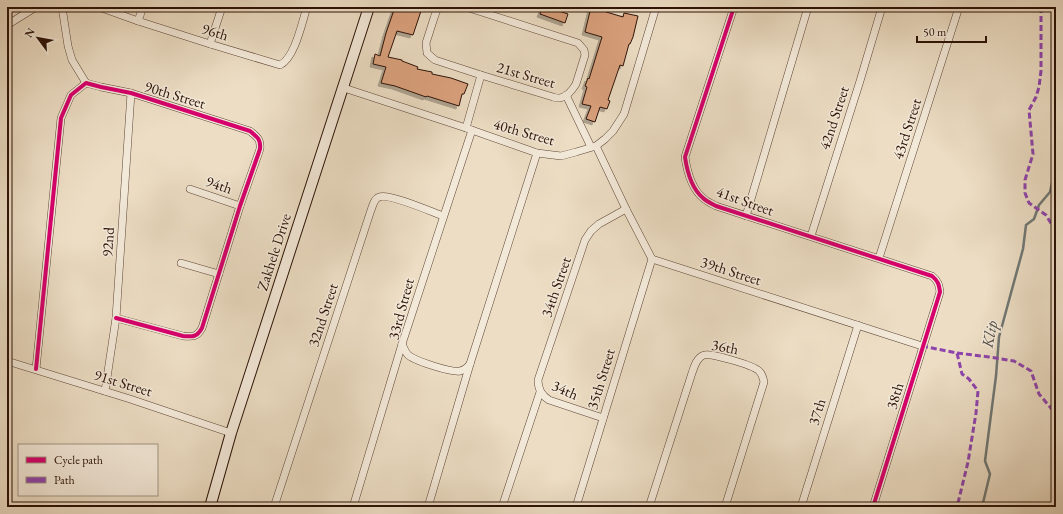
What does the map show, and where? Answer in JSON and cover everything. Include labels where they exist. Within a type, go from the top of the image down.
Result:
[{"type":"street","points":[[7,25],[36,7]]},
{"type":"street","points":[[36,369],[61,118],[71,95],[86,83],[72,60],[68,46],[62,7]]},
{"type":"street","name":"96th","points":[[99,7],[138,21],[277,65],[284,63],[289,56],[296,42],[307,7]]},
{"type":"street","points":[[138,21],[143,7]]},
{"type":"street","points":[[210,44],[222,7]]},
{"type":"street","name":"Zakhele Drive","points":[[210,507],[231,433],[369,7]]},
{"type":"street","name":"21st Street","points":[[438,7],[426,43],[428,53],[435,60],[553,98],[560,98],[574,88],[585,54],[582,46],[578,43],[466,7]]},
{"type":"street","name":"40th Street","points":[[344,88],[537,153],[561,156],[594,147],[613,131],[624,114],[656,7]]},
{"type":"street","name":"41st Street","points":[[734,7],[685,157],[688,172],[695,188],[703,198],[716,206],[932,276],[937,280],[940,292]]},
{"type":"street","points":[[746,216],[808,7]]},
{"type":"street","name":"42nd Street","points":[[811,236],[882,7]]},
{"type":"street","name":"43rd Street","points":[[879,258],[959,7]]},
{"type":"street","name":"33rd Street","points":[[470,364],[465,370],[459,372],[452,371],[414,359],[405,352],[402,344],[469,129],[481,75]]},
{"type":"street","name":"90th Street","points":[[86,83],[101,88],[131,93],[250,131],[260,143],[260,149],[240,206],[200,333],[196,336],[188,337],[116,318]]},
{"type":"street","name":"92nd","points":[[105,391],[116,318],[131,93]]},
{"type":"street","points":[[566,95],[652,259]]},
{"type":"street","points":[[428,507],[470,364],[537,153]]},
{"type":"street","name":"94th","points":[[190,189],[240,206]]},
{"type":"street","name":"32nd Street","points":[[274,507],[374,202],[378,198],[384,196],[443,216]]},
{"type":"street","name":"34th Street","points":[[502,507],[540,392],[538,380],[586,240],[591,231],[599,224],[626,209]]},
{"type":"street","name":"39th Street","points":[[652,259],[922,346]]},
{"type":"street","name":"35th Street","points":[[576,507],[652,259]]},
{"type":"street","points":[[181,263],[219,274]]},
{"type":"street","name":"38th","points":[[873,507],[940,292]]},
{"type":"street","name":"37th","points":[[801,507],[858,325]]},
{"type":"street","points":[[353,507],[402,344]]},
{"type":"street","name":"36th","points":[[649,507],[695,364],[702,356],[706,354],[732,360],[754,368],[763,375],[764,382],[725,507]]},
{"type":"street","name":"91st Street","points":[[7,360],[171,412],[231,433]]},
{"type":"street","name":"34th","points":[[540,392],[549,400],[603,418]]},
{"type":"building","points":[[395,7],[412,7],[421,11],[413,35],[397,31],[388,57],[402,60],[418,67],[417,69],[432,72],[432,74],[451,78],[468,84],[464,94],[462,94],[459,106],[381,83],[386,67],[373,64],[375,54],[380,56]]},
{"type":"building","points":[[543,7],[568,14],[565,23],[540,14]]},
{"type":"building","points":[[591,7],[604,7],[603,11],[623,17],[624,13],[638,16],[633,37],[629,44],[623,66],[620,65],[608,100],[610,101],[607,109],[600,107],[595,122],[586,119],[591,106],[582,104],[587,87],[585,86],[588,78],[589,79],[602,37],[585,32]]},
{"type":"waterway","name":"Klip","points":[[982,507],[990,474],[985,461],[996,376],[999,337],[1023,249],[1026,225],[1034,219],[1039,205],[1050,192],[1052,183],[1056,176]]},
{"type":"marked path","points":[[1041,7],[1041,71],[1036,97],[1029,110],[1033,154],[1025,180],[1025,193],[1029,203],[1046,215],[1052,225],[1056,247]]},
{"type":"marked path","points":[[922,346],[957,353],[962,374],[969,379],[978,391],[968,462],[958,507]]},
{"type":"marked path","points":[[957,353],[1014,361],[1031,371],[1039,394],[1056,414]]},
{"type":"cycle path","points":[[734,7],[685,157],[688,173],[695,189],[704,199],[716,206],[932,276],[939,285],[940,292],[873,507]]},
{"type":"cycle path","points":[[36,369],[61,118],[71,95],[86,83],[131,93],[250,131],[257,137],[260,143],[260,149],[200,331],[194,336],[183,336],[116,318]]}]
